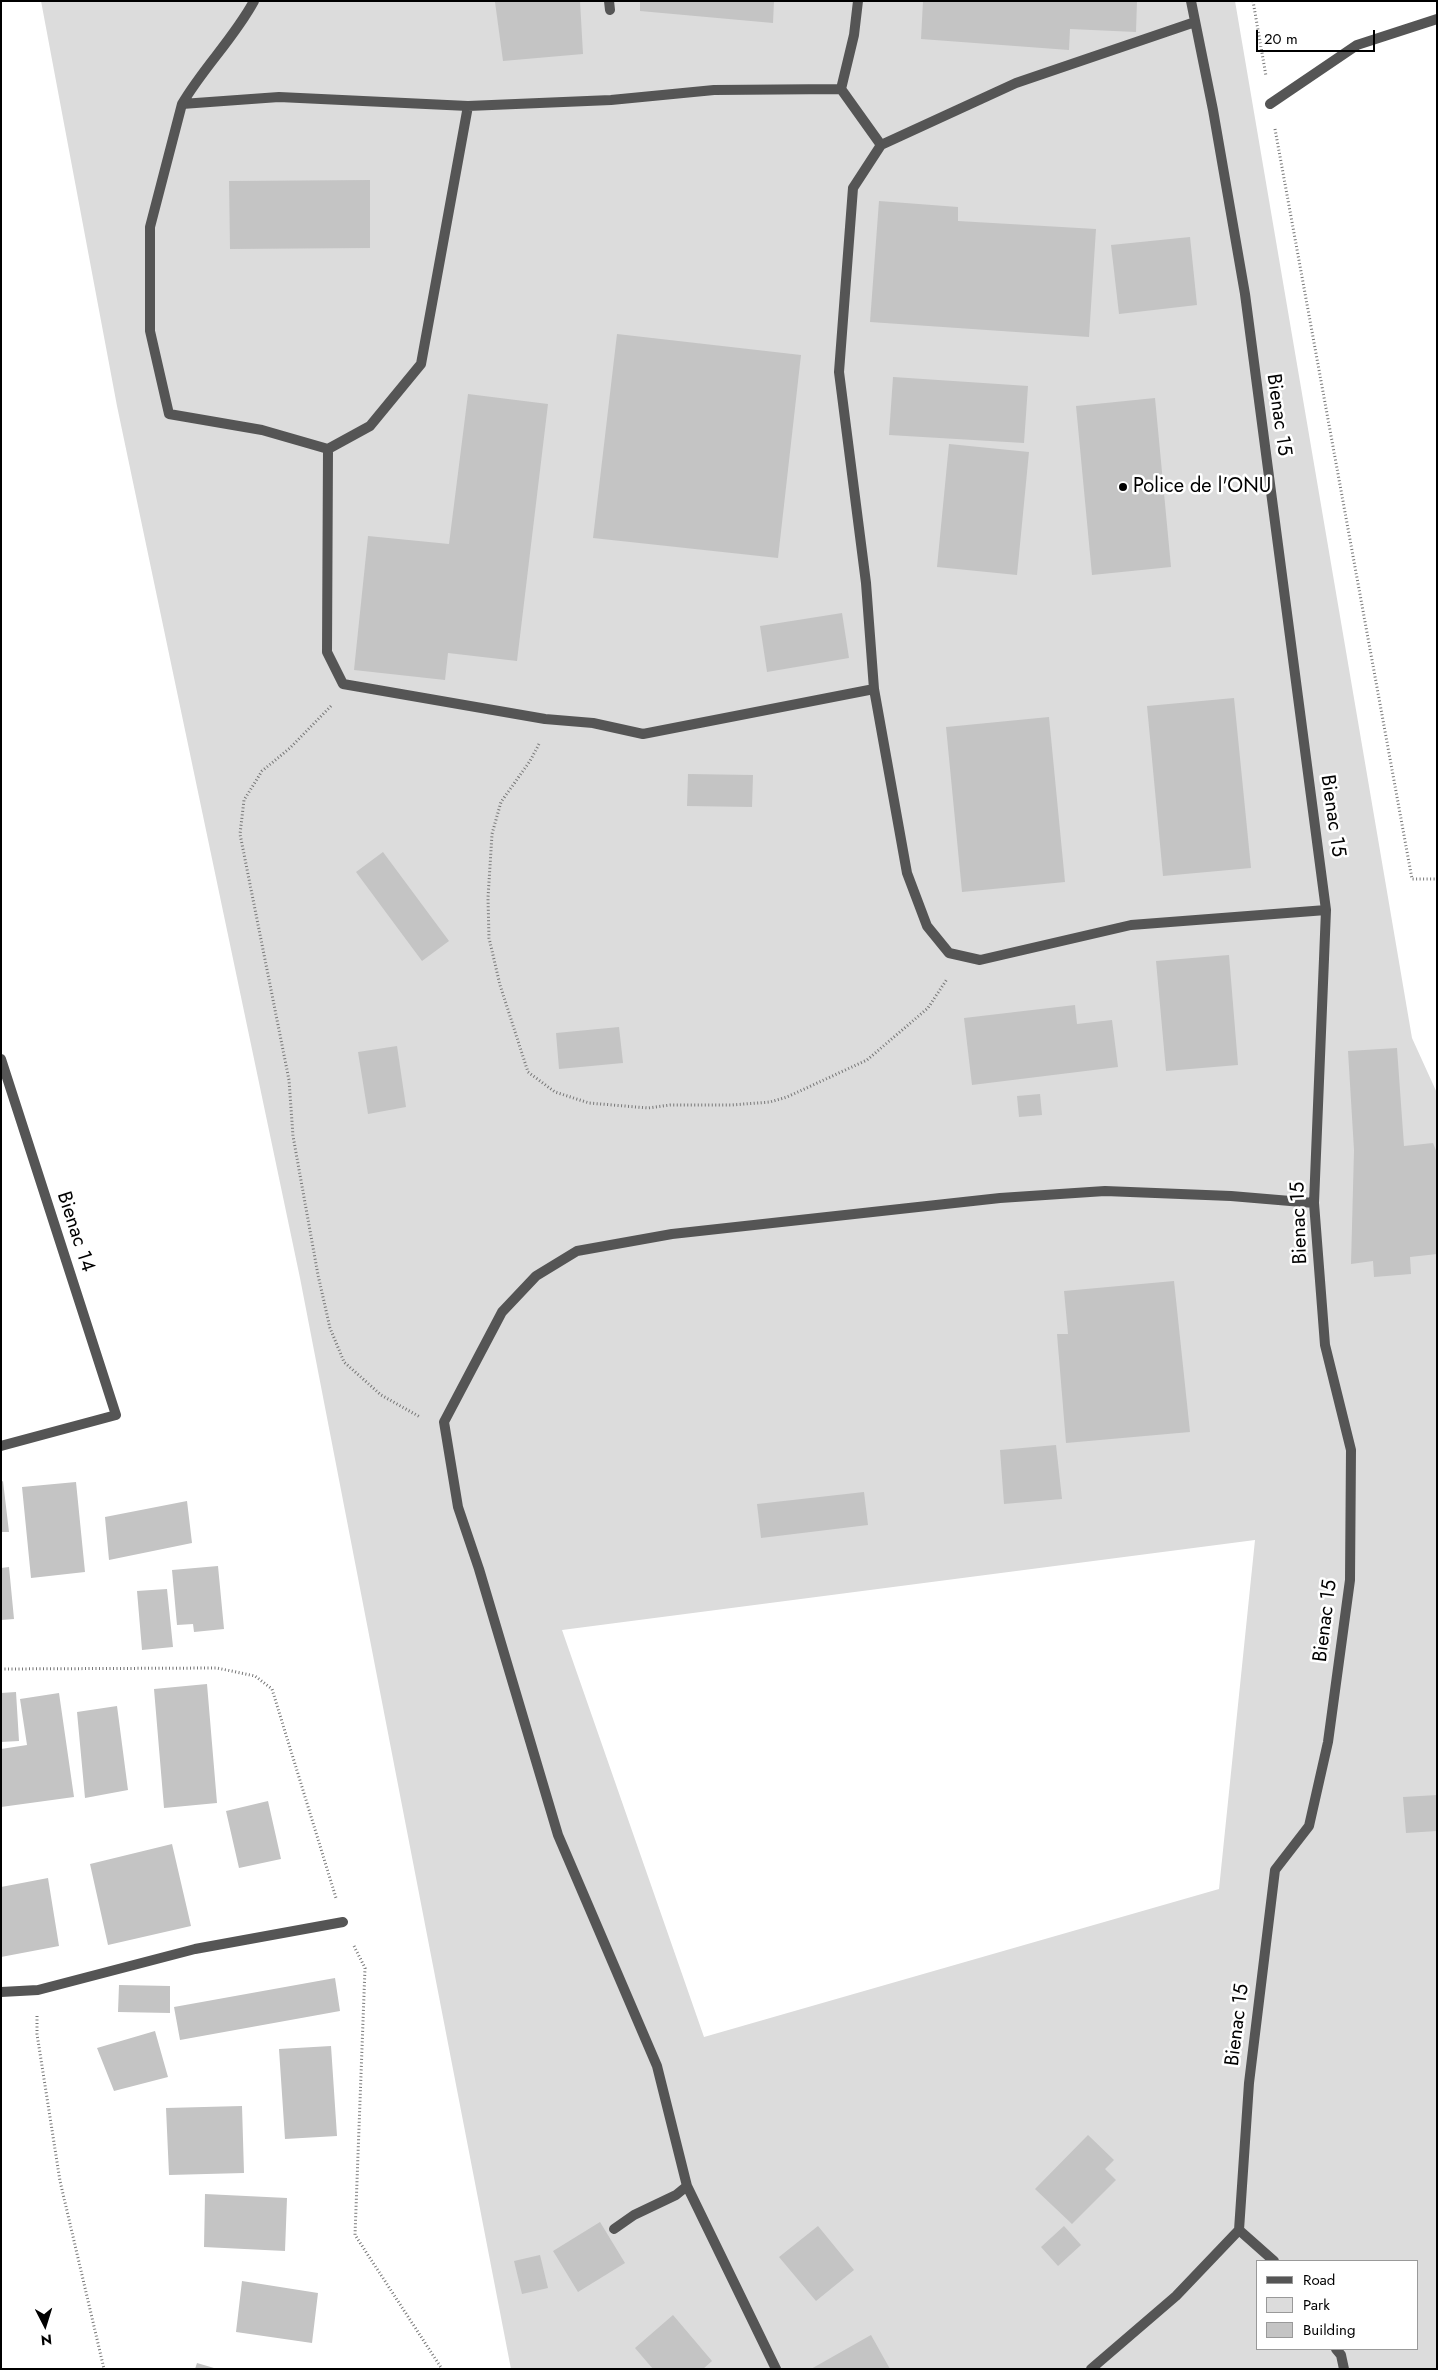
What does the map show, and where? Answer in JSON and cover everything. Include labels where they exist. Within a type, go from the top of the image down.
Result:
[{"type":"street","points":[[254,1],[218,55],[194,84],[182,104],[150,228],[150,331],[169,414],[262,430],[328,449],[370,426],[420,364],[468,106]]},
{"type":"street","points":[[858,1],[854,35],[841,89],[881,145]]},
{"type":"street","name":"Bienac 15","points":[[1190,1],[1214,110],[1244,294],[1326,910],[1314,1203],[1325,1345],[1351,1450],[1350,1580],[1328,1742],[1309,1826],[1275,1870],[1249,2084],[1239,2230]]},
{"type":"street","points":[[1270,104],[1357,45],[1437,19]]},
{"type":"street","points":[[1194,22],[1016,83],[881,145],[853,188],[839,372],[866,583],[874,689],[907,873],[926,926],[949,953],[980,960],[1131,925],[1326,910]]},
{"type":"street","points":[[182,104],[279,97],[468,106],[611,100],[714,90],[841,89]]},
{"type":"street","points":[[328,449],[327,652],[343,684],[545,719],[593,723],[643,734],[874,689]]},
{"type":"street","name":"Bienac 14","points":[[1,1059],[116,1415],[1,1446]]},
{"type":"street","points":[[776,2369],[687,2186],[657,2066],[558,1835],[479,1569],[458,1508],[444,1422],[502,1312],[536,1276],[577,1251],[672,1234],[1019,1197],[1105,1191],[1230,1196],[1314,1203]]},
{"type":"street","points":[[1,1992],[38,1990],[195,1949],[343,1922]]},
{"type":"street","points":[[614,2229],[642,2211],[676,2195],[687,2186]]},
{"type":"street","points":[[1091,2369],[1176,2296],[1239,2230],[1273,2260]]},
{"type":"street","points":[[1337,2350],[1341,2355],[1344,2369]]},
{"type":"path","points":[[1253,1],[1270,104],[1412,879],[1437,880]]},
{"type":"path","points":[[343,684],[331,706],[314,725],[262,771],[244,800],[240,834],[289,1080],[293,1136],[318,1275],[330,1328],[344,1362],[381,1395],[422,1419],[444,1422]]},
{"type":"path","points":[[545,719],[539,747],[501,802],[492,834],[488,898],[489,938],[500,985],[528,1072],[555,1092],[589,1103],[648,1108],[670,1105],[732,1105],[770,1102],[787,1097],[867,1060],[928,1008],[946,979],[980,960]]},
{"type":"path","points":[[38,1990],[37,2034],[60,2181],[104,2369]]},
{"type":"green space","points":[[41,1],[1235,1],[1412,1038],[1437,1093],[1437,2369],[511,2369],[300,1278],[117,406]],"holes":[[[1255,1540],[1219,1889],[704,2037],[562,1630]]]},
{"type":"building","points":[[580,1],[583,54],[503,61],[495,2]]},
{"type":"building","points":[[640,1],[774,1],[773,23],[640,11]]},
{"type":"building","points":[[923,1],[1137,1],[1136,32],[1070,29],[1069,50],[921,39]]},
{"type":"building","points":[[370,180],[370,248],[230,249],[229,181]]},
{"type":"building","points":[[879,201],[958,207],[958,221],[1096,229],[1089,337],[870,322]]},
{"type":"building","points":[[1190,237],[1197,305],[1119,314],[1111,245]]},
{"type":"building","points":[[617,334],[801,355],[778,558],[593,538]]},
{"type":"building","points":[[893,377],[1028,386],[1024,443],[889,435]]},
{"type":"building","points":[[468,394],[548,404],[517,661],[448,653],[445,680],[354,670],[368,536],[449,544]]},
{"type":"building","name":"Police de l'ONU","points":[[1155,398],[1171,567],[1092,575],[1076,406]]},
{"type":"building","points":[[949,444],[1029,452],[1017,575],[937,567]]},
{"type":"building","points":[[842,613],[849,658],[767,672],[760,626]]},
{"type":"building","points":[[1234,698],[1251,868],[1163,876],[1147,706]]},
{"type":"building","points":[[1049,717],[1065,882],[962,892],[946,727]]},
{"type":"building","points":[[688,774],[753,775],[752,807],[687,806]]},
{"type":"building","points":[[383,852],[449,941],[422,961],[356,872]]},
{"type":"building","points":[[1229,955],[1238,1065],[1166,1071],[1156,961]]},
{"type":"building","points":[[1075,1005],[1077,1024],[1112,1020],[1118,1067],[972,1085],[964,1018]]},
{"type":"building","points":[[619,1027],[623,1063],[559,1069],[556,1033]]},
{"type":"building","points":[[397,1046],[406,1107],[368,1114],[358,1052]]},
{"type":"building","points":[[1397,1048],[1404,1146],[1433,1143],[1437,1153],[1437,1254],[1410,1257],[1411,1274],[1374,1277],[1373,1261],[1351,1264],[1354,1150],[1348,1051]]},
{"type":"building","points":[[1040,1094],[1042,1115],[1019,1117],[1017,1096]]},
{"type":"building","points":[[1174,1281],[1190,1432],[1066,1443],[1057,1334],[1068,1334],[1064,1291]]},
{"type":"building","points":[[1056,1445],[1062,1499],[1004,1504],[1000,1450]]},
{"type":"building","points":[[3,1481],[9,1532],[1,1532],[1,1482]]},
{"type":"building","points":[[76,1482],[85,1572],[31,1578],[22,1487]]},
{"type":"building","points":[[864,1492],[868,1525],[761,1538],[757,1504]]},
{"type":"building","points":[[187,1501],[192,1543],[109,1560],[105,1517]]},
{"type":"building","points":[[218,1566],[224,1629],[194,1632],[193,1624],[177,1625],[172,1570]]},
{"type":"building","points":[[9,1567],[14,1619],[1,1620],[1,1568]]},
{"type":"building","points":[[167,1589],[173,1647],[142,1650],[137,1591]]},
{"type":"building","points":[[207,1684],[217,1803],[164,1808],[154,1689]]},
{"type":"building","points":[[16,1692],[19,1741],[1,1742],[1,1693]]},
{"type":"building","points":[[59,1693],[74,1797],[1,1807],[1,1749],[27,1745],[20,1699]]},
{"type":"building","points":[[117,1706],[128,1790],[85,1798],[77,1712]]},
{"type":"building","points":[[1437,1795],[1437,1831],[1406,1833],[1403,1797]]},
{"type":"building","points":[[268,1801],[281,1859],[239,1868],[226,1811]]},
{"type":"building","points":[[172,1844],[191,1926],[108,1945],[90,1864]]},
{"type":"building","points":[[48,1878],[59,1946],[1,1957],[1,1887]]},
{"type":"building","points":[[335,1978],[340,2011],[180,2040],[174,2007]]},
{"type":"building","points":[[119,1985],[170,1986],[170,2013],[118,2012]]},
{"type":"building","points":[[155,2031],[168,2077],[114,2091],[97,2048]]},
{"type":"building","points":[[331,2046],[337,2136],[285,2139],[279,2049]]},
{"type":"building","points":[[242,2106],[244,2173],[169,2175],[166,2108]]},
{"type":"building","points":[[1088,2135],[1114,2160],[1105,2169],[1116,2180],[1072,2224],[1035,2189]]},
{"type":"building","points":[[205,2194],[287,2198],[285,2251],[204,2247]]},
{"type":"building","points":[[600,2222],[625,2263],[578,2292],[553,2251]]},
{"type":"building","points":[[818,2226],[854,2270],[816,2301],[779,2257]]},
{"type":"building","points":[[1064,2226],[1081,2245],[1058,2266],[1041,2247]]},
{"type":"building","points":[[540,2255],[548,2288],[522,2294],[514,2261]]},
{"type":"building","points":[[242,2281],[318,2293],[312,2343],[236,2332]]},
{"type":"building","points":[[673,2315],[712,2361],[703,2369],[653,2369],[635,2348]]},
{"type":"building","points":[[871,2335],[890,2369],[811,2369]]},
{"type":"building","points":[[197,2363],[214,2368],[214,2369],[195,2369]]},
{"type":"place","name":"Police de l'ONU","points":[[1123,487]]}]
